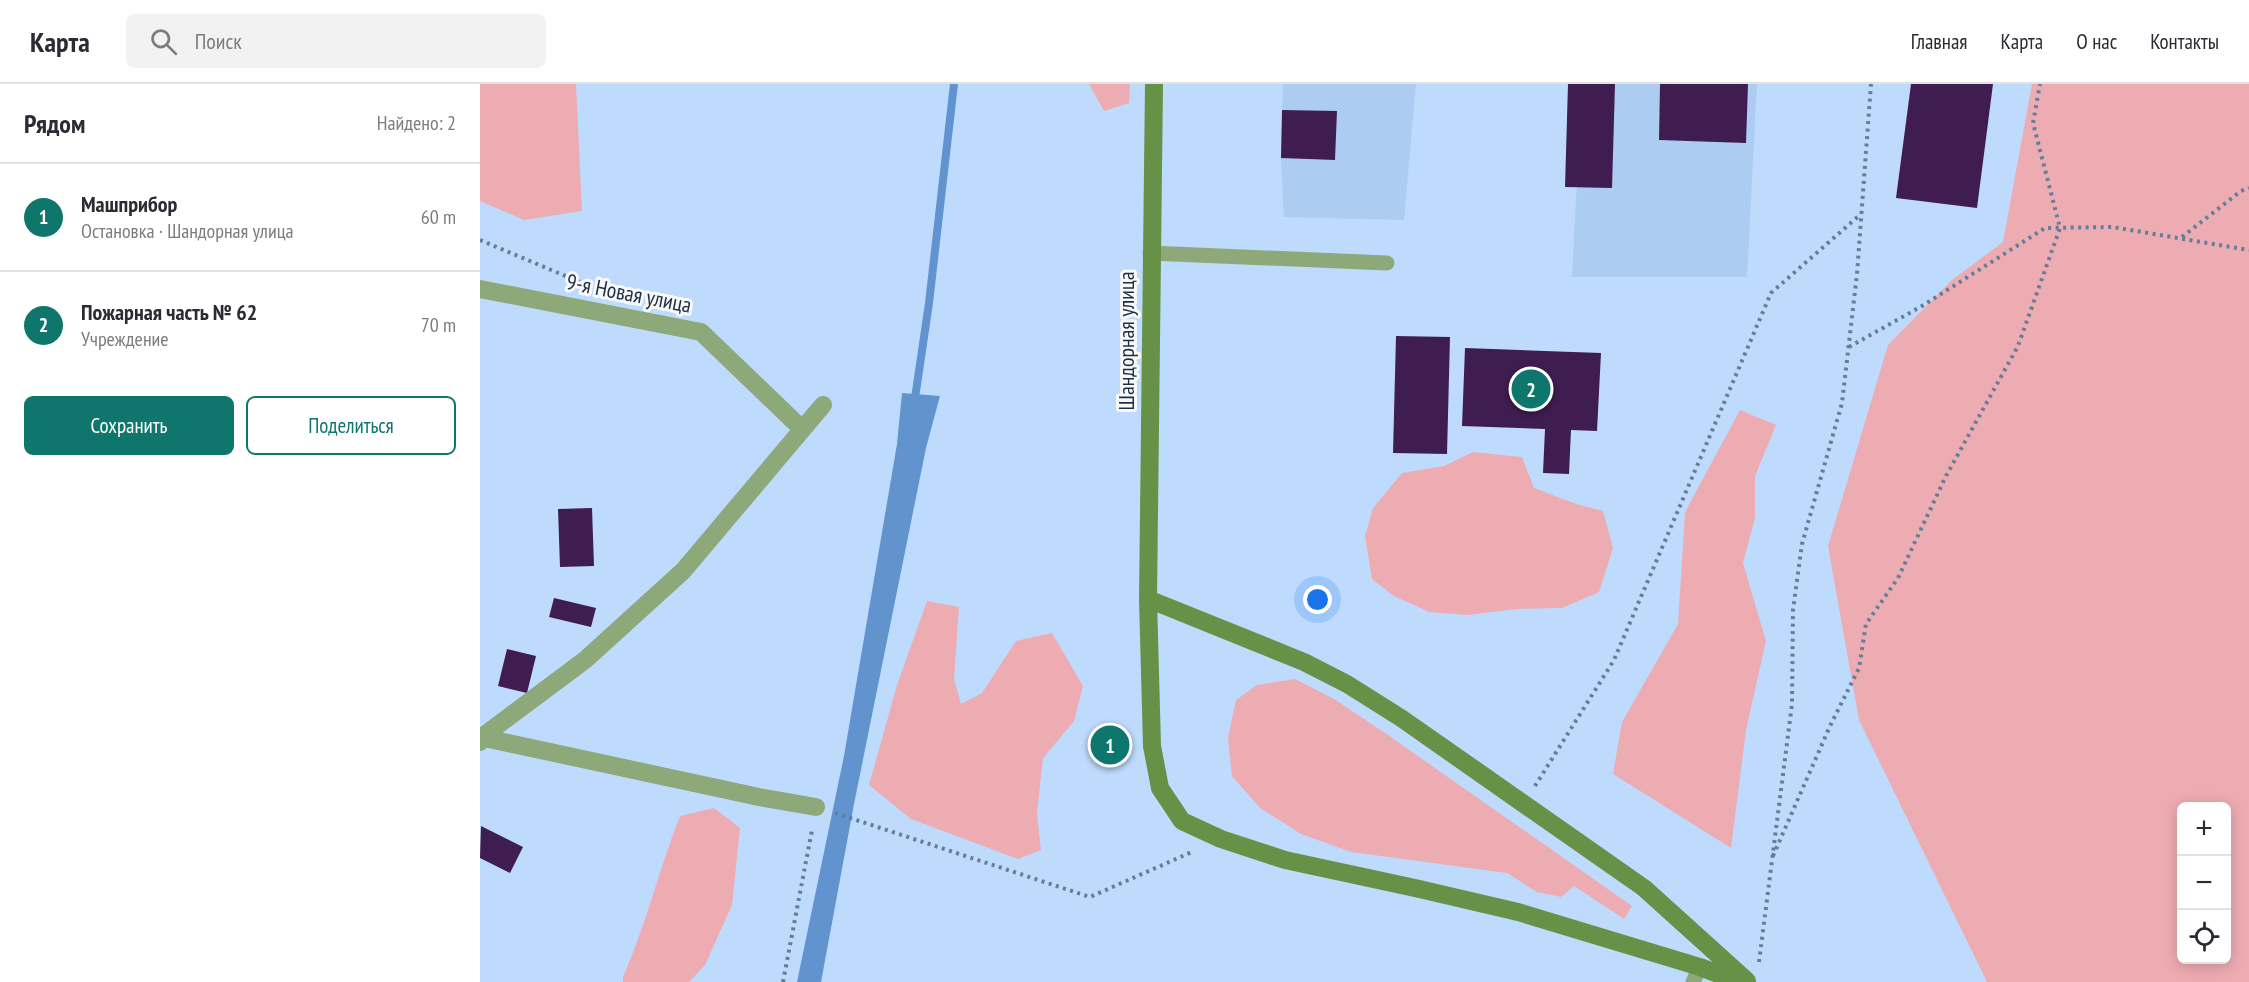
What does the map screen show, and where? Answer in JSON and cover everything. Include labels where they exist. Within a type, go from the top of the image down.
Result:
[{"type":"street","name":"Шандорная улица","points":[[1154,84],[1150,253],[1148,599],[1152,746],[1160,788],[1182,821],[1221,839],[1285,860],[1518,912],[1696,975],[1739,982]]},
{"type":"street","name":"9-я Новая улица","points":[[480,289],[701,332],[802,429]]},
{"type":"street","points":[[481,739],[585,660],[683,571],[823,405]]},
{"type":"street","points":[[1148,599],[1304,662],[1347,684],[1401,718],[1644,888],[1753,976]]},
{"type":"street","points":[[481,739],[816,807]]},
{"type":"lane","points":[[1150,253],[1387,263]]},
{"type":"path","points":[[1753,976],[1792,704],[1793,610],[1802,544],[1842,403],[1861,214],[1871,84]]},
{"type":"path","points":[[1771,860],[1830,726],[1859,668],[1866,624],[1898,578],[1946,476],[2018,346],[2060,228],[2033,123],[2040,84]]},
{"type":"path","points":[[2182,238],[2241,191],[2249,188]]},
{"type":"path","points":[[1524,804],[1614,660],[1771,293],[1861,214]]},
{"type":"path","points":[[1848,347],[1922,306],[2045,228],[2112,227],[2249,250]]},
{"type":"path","points":[[783,982],[816,807],[1090,897],[1221,839]]},
{"type":"shaded area","points":[[480,84],[576,84],[582,211],[524,220],[480,201]]},
{"type":"shaded area","points":[[1089,84],[1130,84],[1129,103],[1104,111]]},
{"type":"shaded area","points":[[1283,84],[1416,84],[1404,220],[1284,217],[1281,158]]},
{"type":"shaded area","points":[[1582,84],[1757,84],[1747,277],[1572,277]]},
{"type":"shaded area","points":[[2032,84],[2249,84],[2249,982],[1987,982],[1859,720],[1828,546],[1888,345],[1952,280],[2003,242]]},
{"type":"shaded area","points":[[902,393],[940,396],[926,448],[854,804],[821,982],[797,982],[844,756],[897,444]]},
{"type":"shaded area","points":[[1740,410],[1776,425],[1755,476],[1755,518],[1743,563],[1766,641],[1746,730],[1731,848],[1613,774],[1622,722],[1678,624],[1685,512]]},
{"type":"shaded area","points":[[1473,452],[1522,457],[1534,488],[1576,504],[1603,511],[1613,548],[1599,592],[1562,608],[1517,609],[1467,615],[1429,612],[1394,596],[1372,579],[1365,536],[1373,508],[1402,473],[1444,466]]},
{"type":"shaded area","points":[[927,601],[959,607],[954,679],[961,704],[982,693],[1016,641],[1052,633],[1083,686],[1074,721],[1043,758],[1037,813],[1041,850],[1018,859],[911,819],[869,785],[897,685]]},
{"type":"shaded area","points":[[1295,679],[1334,699],[1385,733],[1632,906],[1624,919],[1574,886],[1561,897],[1537,892],[1507,873],[1351,852],[1301,834],[1260,808],[1232,776],[1228,738],[1236,700],[1257,685]]},
{"type":"shaded area","points":[[714,808],[740,828],[732,905],[705,965],[689,982],[623,982],[680,816]]},
{"type":"building","points":[[1568,84],[1615,84],[1612,188],[1565,187]]},
{"type":"building","points":[[1660,84],[1748,84],[1746,143],[1659,140]]},
{"type":"building","points":[[1911,84],[1993,84],[1977,208],[1896,198]]},
{"type":"building","points":[[1282,110],[1337,111],[1335,160],[1281,158]]},
{"type":"building","points":[[1396,336],[1450,337],[1447,454],[1393,453]]},
{"type":"building","points":[[1465,348],[1601,353],[1597,431],[1571,430],[1569,474],[1543,473],[1545,429],[1462,426]]},
{"type":"building","points":[[592,508],[594,566],[560,567],[558,509]]},
{"type":"building","points":[[554,598],[596,608],[591,627],[549,617]]},
{"type":"building","points":[[507,649],[536,656],[527,693],[498,686]]},
{"type":"building","points":[[481,826],[523,847],[510,873],[480,858]]},
{"type":"waterway","points":[[914,405],[929,303],[954,84]]},
{"type":"place","name":"Пожарная часть № 62","points":[[1531,389]]},
{"type":"place","name":"Машприбор","points":[[1110,745]]}]
